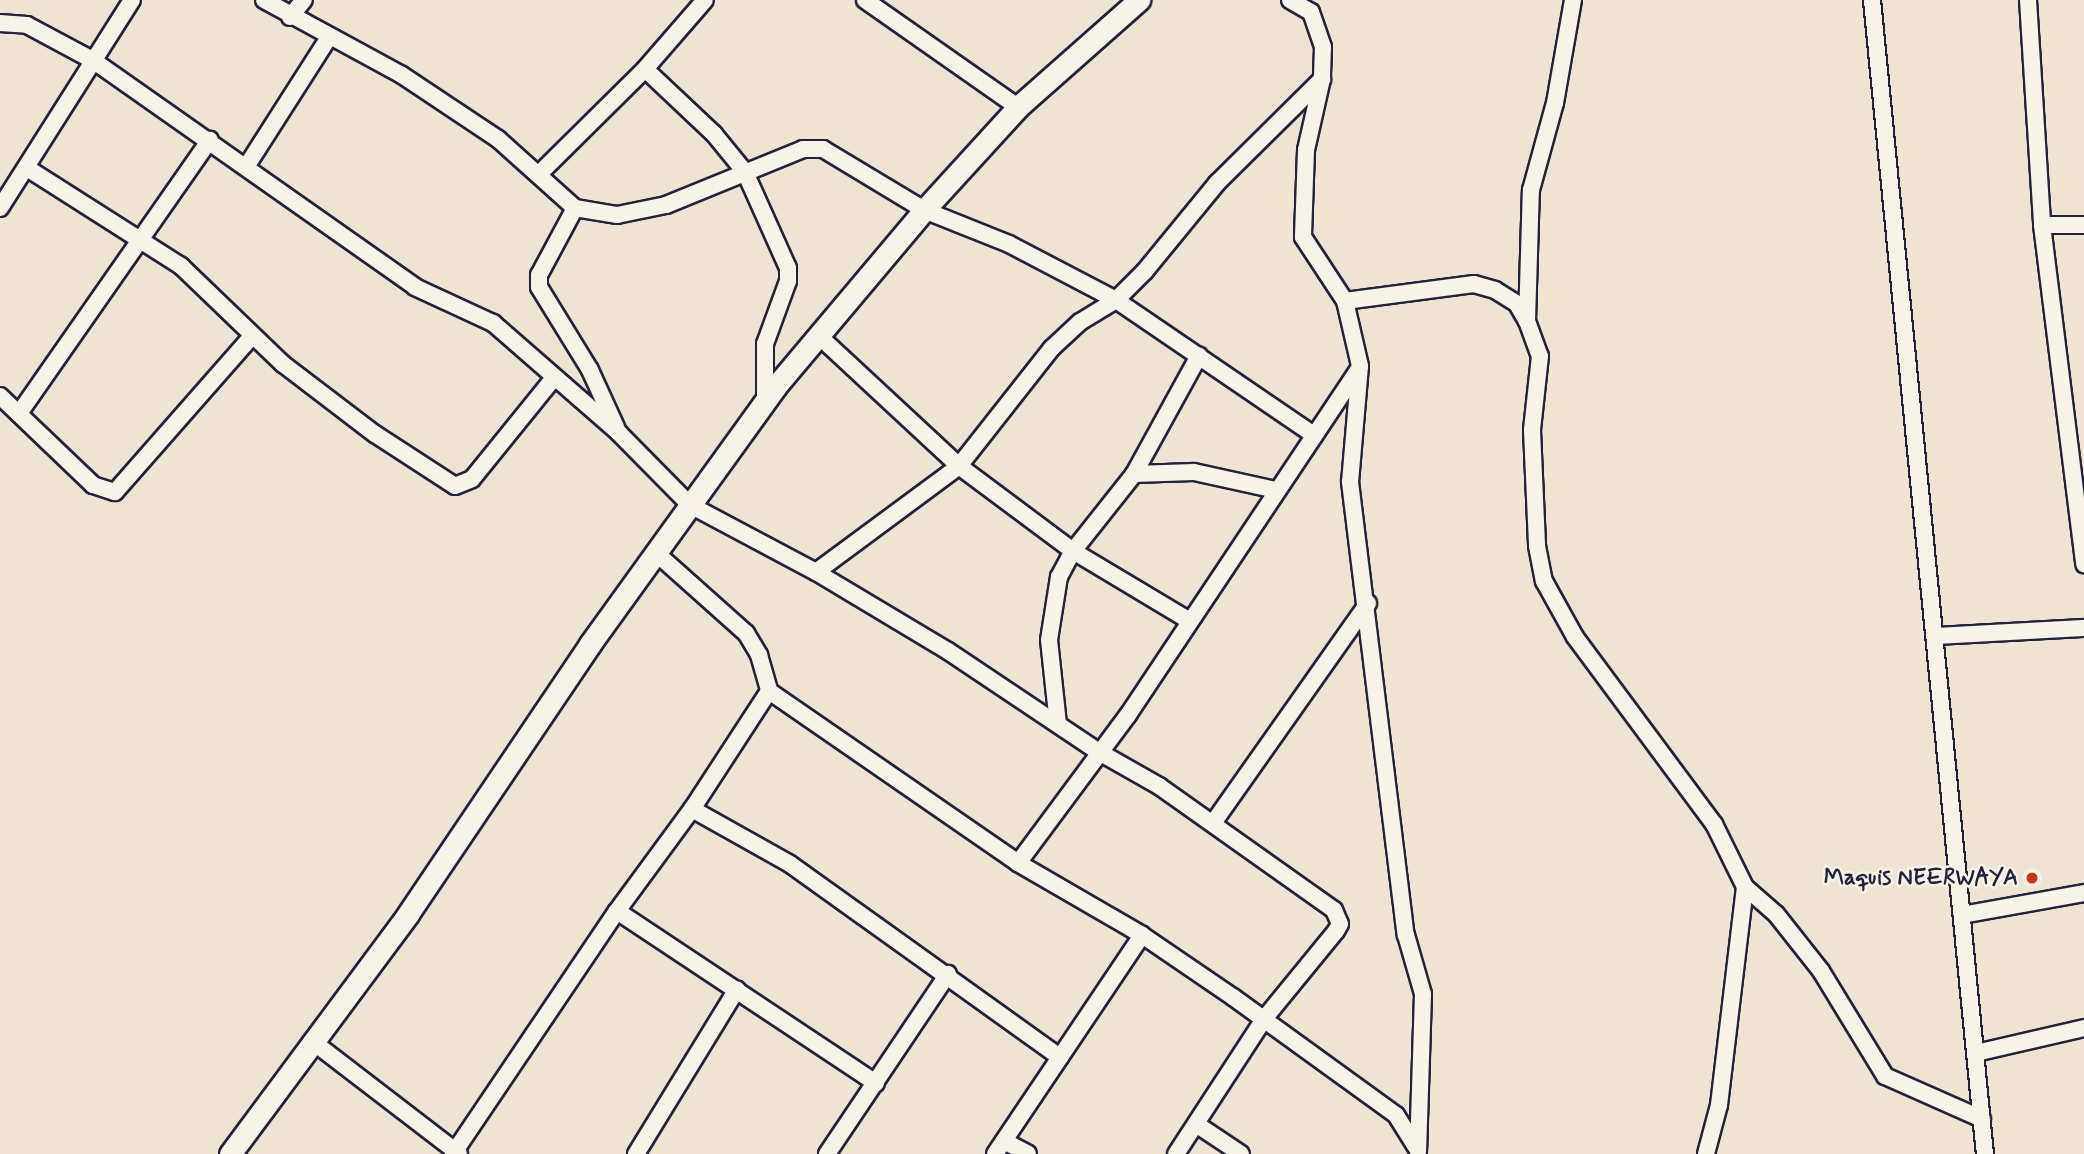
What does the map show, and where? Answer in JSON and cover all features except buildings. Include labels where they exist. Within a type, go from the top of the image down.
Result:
[{"type":"street","points":[[0,208],[132,0]]},
{"type":"street","points":[[264,0],[290,17],[402,75],[540,173],[575,208],[617,215],[666,205],[803,149],[823,149],[924,210],[1021,250],[1116,300],[1314,435]]},
{"type":"street","points":[[290,17],[304,0]]},
{"type":"street","points":[[540,173],[645,69],[705,0]]},
{"type":"street","points":[[865,0],[1018,107]]},
{"type":"street","points":[[1290,0],[1311,12],[1323,47],[1322,79],[1306,150],[1303,237],[1345,301],[1360,366],[1350,482],[1368,603],[1406,935],[1423,994],[1418,1153]]},
{"type":"street","points":[[1527,321],[1531,190],[1555,103],[1573,0]]},
{"type":"street","points":[[1872,0],[1985,1154]]},
{"type":"street","points":[[2028,0],[2042,225],[2080,486],[2084,564]]},
{"type":"street","points":[[230,1154],[408,914],[655,552],[765,402],[924,210],[1018,107],[1134,2]]},
{"type":"street","points":[[0,23],[27,25],[94,61],[210,140],[415,287],[493,323],[553,379],[619,433],[690,505],[816,572],[948,651],[1099,752],[1213,823],[1326,903],[1338,918],[1336,931],[1264,1019],[1176,1154]]},
{"type":"street","points":[[246,167],[328,37]]},
{"type":"street","points":[[645,69],[714,134],[745,172],[788,268],[788,281],[765,344],[765,402]]},
{"type":"street","points":[[816,572],[959,466],[1052,348],[1080,322],[1116,300],[1217,183],[1322,79]]},
{"type":"street","points":[[20,412],[142,244],[210,140]]},
{"type":"street","points":[[27,168],[181,267],[253,336],[375,434],[455,486],[472,479],[553,379]]},
{"type":"street","points":[[575,208],[539,275],[539,287],[590,370],[619,433]]},
{"type":"street","points":[[2042,225],[2084,225]]},
{"type":"street","points":[[1345,301],[1474,285],[1495,290],[1517,304],[1527,321],[1540,356],[1532,430],[1537,546],[1544,581],[1575,637],[1714,824],[1745,887],[1776,914],[1821,971],[1885,1076],[1982,1119]]},
{"type":"street","points":[[0,396],[20,412],[93,485],[115,492],[253,336]]},
{"type":"street","points":[[819,336],[959,466],[1073,551],[1190,621]]},
{"type":"street","points":[[1058,724],[1049,640],[1059,577],[1073,551],[1135,474],[1199,356]]},
{"type":"street","points":[[1018,863],[1190,621],[1360,366]]},
{"type":"street","points":[[1135,474],[1194,472],[1276,491]]},
{"type":"street","points":[[655,552],[746,633],[759,655],[769,691],[1018,863],[1142,935],[1264,1019],[1396,1115],[1412,1134],[1418,1153]]},
{"type":"street","points":[[1213,823],[1368,603]]},
{"type":"street","points":[[1935,636],[2084,628]]},
{"type":"street","points":[[313,1041],[456,1153],[617,911],[692,809],[769,691]]},
{"type":"street","points":[[692,809],[790,864],[948,974],[1060,1057]]},
{"type":"street","points":[[1706,1154],[1719,1105],[1745,887]]},
{"type":"street","points":[[1962,915],[2084,893]]},
{"type":"street","points":[[617,911],[876,1083]]},
{"type":"street","points":[[1028,1154],[999,1147],[1142,935]]},
{"type":"street","points":[[827,1154],[948,974]]},
{"type":"street","points":[[636,1154],[737,989]]},
{"type":"street","points":[[1976,1053],[2084,1028]]},
{"type":"street","points":[[1196,1124],[1241,1154]]},
{"type":"place","name":"Maquis NEERWAYA","points":[[2032,878]]}]
